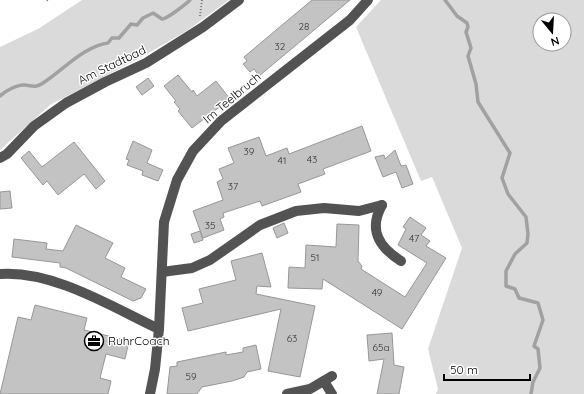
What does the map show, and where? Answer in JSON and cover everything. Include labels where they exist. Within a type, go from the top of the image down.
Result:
[{"type":"street","name":"Am Stadtbad","points":[[0,158],[7,154],[34,126],[66,103],[105,82],[146,63],[203,27],[239,0]]},
{"type":"street","name":"Im Teelbruch","points":[[150,394],[155,369],[159,329],[164,222],[177,180],[193,151],[221,121],[350,20],[368,0]]},
{"type":"street","points":[[162,272],[192,268],[210,260],[260,225],[296,211],[324,208],[359,211],[382,205],[376,219],[379,238],[387,252],[401,260]]},
{"type":"street","points":[[0,274],[16,273],[56,281],[159,329]]},
{"type":"street","points":[[288,394],[310,389],[328,378],[332,394]]},
{"type":"shaded area","points":[[82,0],[229,0],[188,30],[147,54],[50,105],[0,150],[0,47],[38,29]]},
{"type":"shaded area","points":[[381,0],[584,0],[584,394],[436,394],[438,389],[428,349],[462,248],[432,177],[421,181],[356,27]]},
{"type":"building","points":[[312,0],[350,0],[259,76],[254,69],[250,72],[243,64],[247,61],[244,57]]},
{"type":"building","points":[[178,75],[197,96],[216,81],[230,99],[192,128],[178,111],[180,109],[174,102],[176,101],[164,86]]},
{"type":"building","points":[[148,78],[154,86],[142,95],[136,87]]},
{"type":"building","points":[[362,126],[371,151],[323,169],[325,174],[298,184],[301,192],[262,206],[260,201],[223,213],[224,217],[220,219],[224,230],[203,238],[193,211],[223,200],[217,182],[223,179],[219,169],[234,163],[228,148],[259,137],[266,156],[287,148],[289,154]]},
{"type":"building","points":[[133,141],[152,150],[147,163],[163,170],[158,181],[142,175],[143,171],[127,165],[129,160],[126,159]]},
{"type":"building","points":[[74,142],[105,181],[96,189],[84,174],[58,195],[47,181],[43,185],[21,158],[29,151],[42,167]]},
{"type":"building","points":[[395,150],[401,166],[406,165],[413,184],[402,188],[396,172],[383,177],[375,157],[384,155],[385,159]]},
{"type":"building","points":[[10,191],[12,208],[0,209],[0,192]]},
{"type":"building","points":[[410,217],[426,228],[421,235],[430,241],[426,246],[446,258],[402,329],[323,279],[322,289],[288,288],[289,267],[305,268],[306,245],[336,247],[337,224],[359,225],[358,261],[362,266],[361,269],[405,297],[427,263],[398,245],[406,229],[403,227]]},
{"type":"building","points":[[284,223],[288,233],[277,238],[273,228]]},
{"type":"building","points":[[76,225],[113,243],[105,258],[125,268],[121,277],[146,289],[141,298],[133,301],[66,268],[60,267],[60,263],[12,257],[14,239],[47,243],[46,249],[63,251]]},
{"type":"building","points":[[200,231],[203,240],[194,243],[191,234]]},
{"type":"building","points":[[262,253],[271,287],[257,286],[256,294],[315,306],[300,377],[268,371],[281,309],[188,331],[182,308],[203,303],[199,289],[236,280],[231,261]]},
{"type":"building","points":[[35,305],[87,318],[84,330],[129,341],[125,359],[106,354],[100,378],[111,381],[108,394],[0,394],[18,317],[31,320]]},
{"type":"building","points":[[392,333],[394,365],[404,367],[399,394],[377,394],[384,359],[369,361],[367,335]]},
{"type":"building","points":[[256,345],[261,369],[247,372],[244,377],[232,381],[202,387],[197,394],[167,394],[170,367],[177,366],[177,362],[226,352],[226,355],[243,352],[243,348]]},
{"type":"waterway","points":[[0,96],[15,87],[25,85],[41,85],[90,49],[108,43],[112,38],[119,38],[131,24],[137,25],[143,18],[153,13],[162,19],[168,17],[190,0]]},
{"type":"waterway","points":[[445,0],[457,16],[467,23],[468,27],[466,32],[471,48],[468,56],[476,84],[478,102],[510,153],[502,178],[508,194],[526,217],[528,234],[527,243],[515,254],[506,271],[506,286],[515,289],[519,298],[538,303],[543,320],[534,346],[538,349],[540,368],[533,382],[531,394]]},
{"type":"place","name":"RuhrCoach","points":[[94,341]]}]
